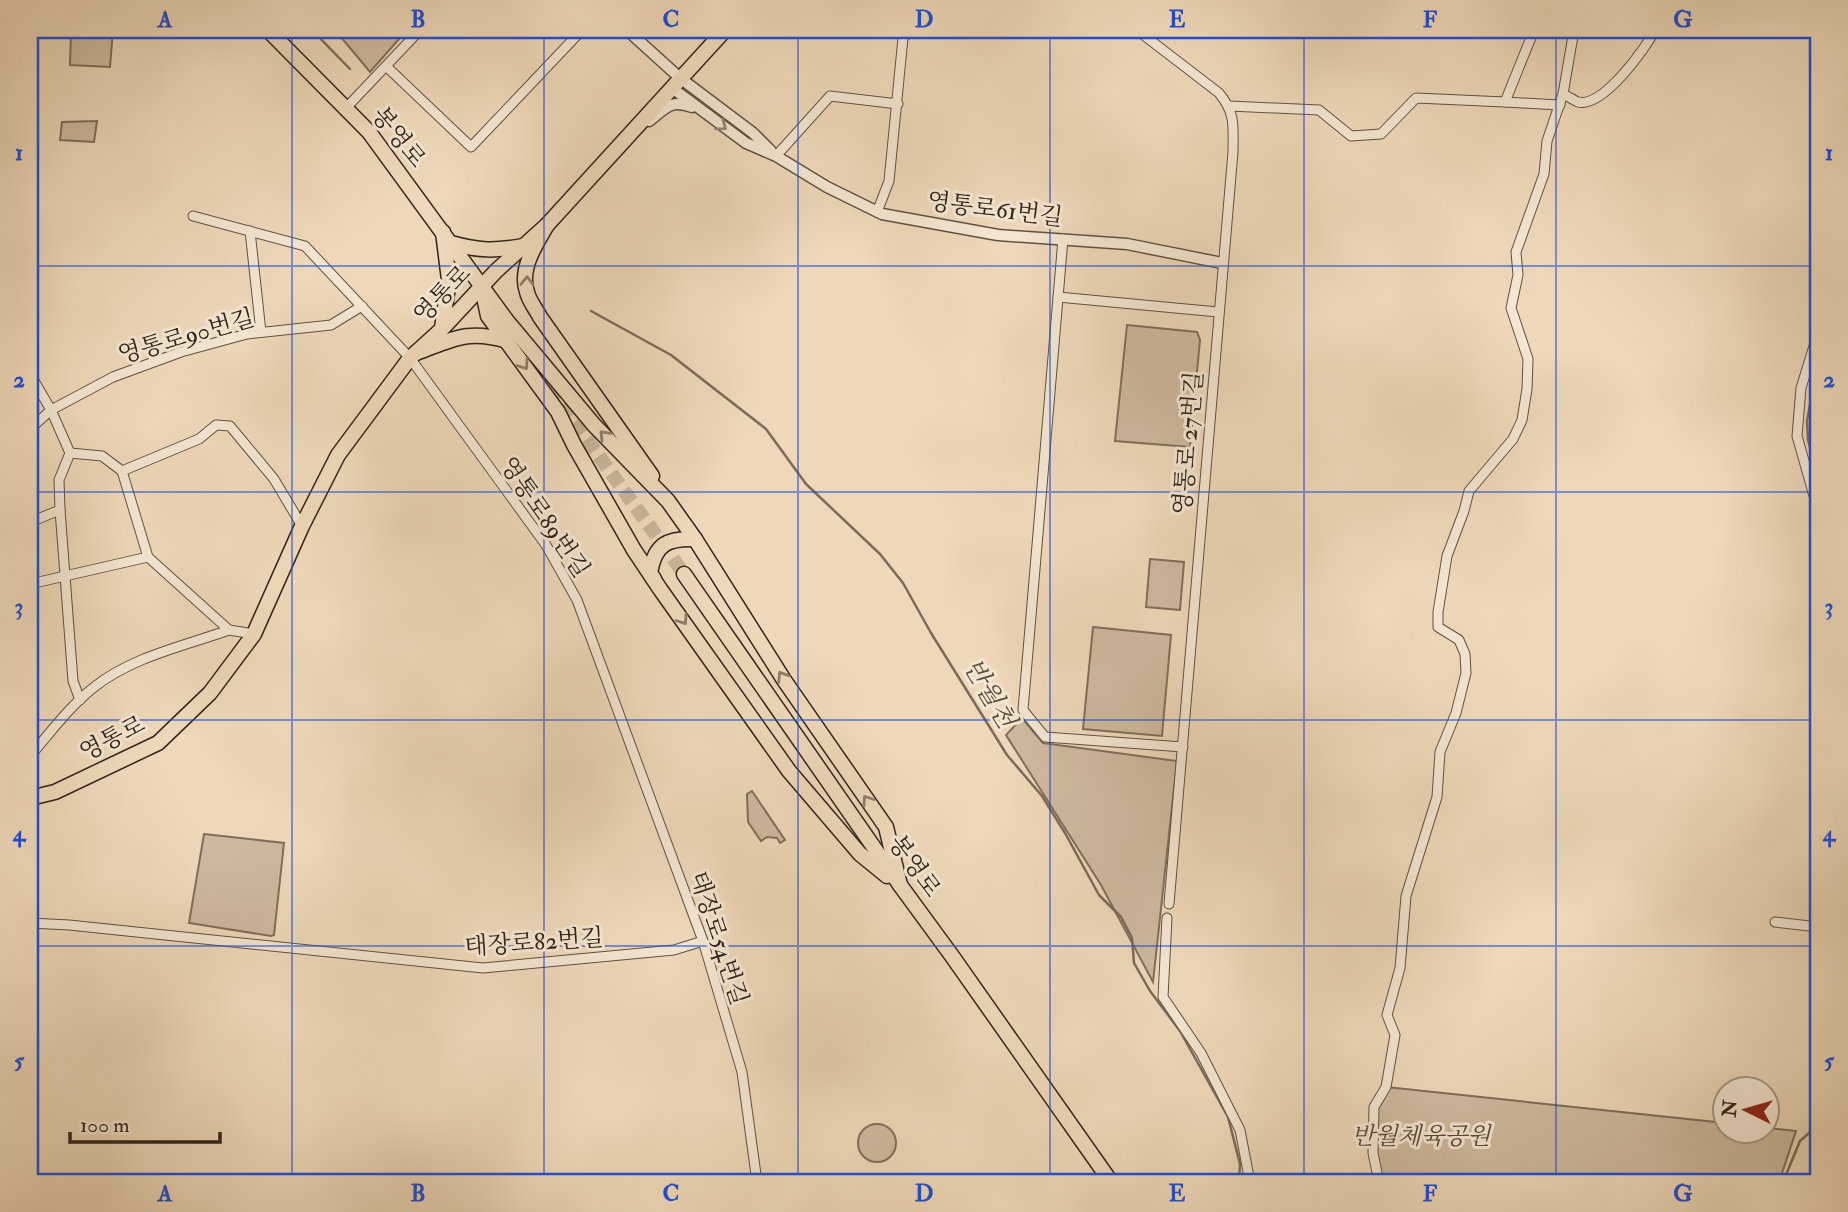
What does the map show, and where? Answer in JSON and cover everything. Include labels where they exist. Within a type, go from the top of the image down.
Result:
[{"type":"main road","name":"봉영로","points":[[268,30],[369,132],[507,321],[594,425],[668,501]]},
{"type":"main road","name":"영통로","points":[[30,798],[55,792],[158,743],[210,693],[254,634],[302,526],[338,455],[413,355],[442,329],[482,285],[547,225],[725,30]]},
{"type":"main road","points":[[547,225],[529,260],[525,282],[527,294],[540,317],[638,454],[784,680],[886,827],[900,885]]},
{"type":"main road","points":[[442,329],[449,279],[447,238],[471,249],[495,251],[524,246]]},
{"type":"main road","points":[[482,285],[488,316],[558,412],[634,551],[660,589],[789,771],[860,854],[900,885]]},
{"type":"main road","points":[[413,355],[469,334],[508,341]]},
{"type":"main road","points":[[660,589],[650,573],[654,555],[669,541],[695,539]]},
{"type":"main road","name":"봉영로","points":[[684,574],[1111,1182]]},
{"type":"street","points":[[346,108],[421,30]]},
{"type":"street","points":[[387,66],[471,147],[582,30]]},
{"type":"street","points":[[626,30],[699,110]]},
{"type":"street","points":[[877,212],[889,181],[903,38],[911,30]]},
{"type":"street","points":[[1137,30],[1219,93],[1230,106],[1320,110],[1351,136],[1381,134],[1416,98],[1560,105]]},
{"type":"street","points":[[1505,102],[1534,30]]},
{"type":"street","points":[[1379,1182],[1373,1153],[1374,1107],[1386,1087],[1395,1035],[1387,1015],[1400,968],[1406,896],[1437,797],[1440,752],[1456,713],[1466,673],[1465,654],[1459,640],[1438,627],[1442,582],[1447,556],[1469,491],[1513,439],[1522,421],[1528,359],[1511,308],[1518,275],[1516,252],[1544,174],[1547,141],[1563,94],[1574,30]]},
{"type":"street","points":[[1563,94],[1579,102],[1592,100],[1612,88],[1655,30]]},
{"type":"street","points":[[676,83],[753,133],[776,156]]},
{"type":"street","points":[[776,156],[830,96],[898,104]]},
{"type":"street","points":[[626,136],[671,104],[681,103],[699,110],[746,143],[776,156]]},
{"type":"street","name":"영통로 27번길","points":[[1169,904],[1233,152],[1234,118],[1230,106]]},
{"type":"street","name":"영통로61번길","points":[[776,156],[827,187],[877,212],[909,220],[998,235],[1126,244],[1223,262]]},
{"type":"street","points":[[193,216],[305,246],[413,355]]},
{"type":"street","points":[[250,231],[261,332]]},
{"type":"street","points":[[1063,239],[1023,710],[1045,737],[1183,747]]},
{"type":"street","points":[[1058,297],[1218,312]]},
{"type":"street","name":"영통로90번길","points":[[30,429],[51,410],[113,377],[181,352],[247,334],[331,325],[362,306]]},
{"type":"street","points":[[1818,333],[1801,388],[1797,436],[1818,510]]},
{"type":"street","name":"영통로89번길","points":[[413,355],[546,545],[577,600],[618,713]]},
{"type":"street","points":[[30,374],[51,410],[70,453],[60,480],[60,510],[73,681],[80,700]]},
{"type":"street","points":[[122,471],[199,439],[216,425],[230,426],[274,479],[302,526]]},
{"type":"street","points":[[70,453],[102,456],[122,471],[148,557],[229,630]]},
{"type":"street","points":[[30,522],[60,510]]},
{"type":"street","points":[[30,584],[148,557]]},
{"type":"street","points":[[30,756],[80,700],[102,681],[127,667],[229,630],[254,634]]},
{"type":"street","name":"태장로54번길","points":[[618,713],[702,942],[741,1072],[757,1182]]},
{"type":"street","points":[[1167,918],[1163,997],[1201,1053],[1240,1130],[1250,1182]]},
{"type":"street","points":[[1775,922],[1818,927]]},
{"type":"street","name":"태장로82번길","points":[[30,923],[483,968],[674,950],[702,942]]},
{"type":"green space","points":[[113,30],[110,67],[70,65],[71,33]]},
{"type":"green space","points":[[335,30],[407,30],[370,72]]},
{"type":"green space","points":[[97,121],[94,142],[60,140],[62,122]]},
{"type":"green space","points":[[1127,325],[1197,332],[1200,340],[1190,447],[1115,441]]},
{"type":"green space","points":[[1150,559],[1184,562],[1180,610],[1146,607]]},
{"type":"green space","points":[[1093,627],[1171,635],[1162,736],[1083,729]]},
{"type":"green space","points":[[1022,718],[1043,743],[1177,761],[1153,982],[1101,885],[1006,735]]},
{"type":"green space","points":[[752,791],[785,840],[780,843],[777,838],[767,837],[761,841],[748,822],[747,794]]},
{"type":"green space","points":[[204,834],[284,843],[274,935],[189,923]]},
{"type":"green space","name":"반월체육공원","points":[[1386,1087],[1712,1122],[1712,1146],[1782,1146],[1782,1130],[1796,1131],[1779,1182],[1379,1182],[1374,1107]]},
{"type":"green space","points":[[877,1124],[890,1130],[896,1143],[890,1156],[877,1162],[864,1156],[858,1143],[864,1130]]},
{"type":"waterway","name":"반월천","points":[[312,30],[350,69]]},
{"type":"waterway","name":"반월천","points":[[591,311],[671,355],[766,429],[806,484],[880,554],[903,583],[1007,755],[1042,796],[1099,895],[1121,917],[1132,938],[1134,963],[1150,991],[1180,1031],[1228,1117],[1240,1164],[1239,1182]]},
{"type":"waterway","points":[[1818,362],[1807,421],[1808,440],[1818,476]]},
{"type":"waterway","points":[[1783,1182],[1800,1141],[1818,1125]]},
{"type":"tunnel","points":[[513,337],[684,574]]}]
